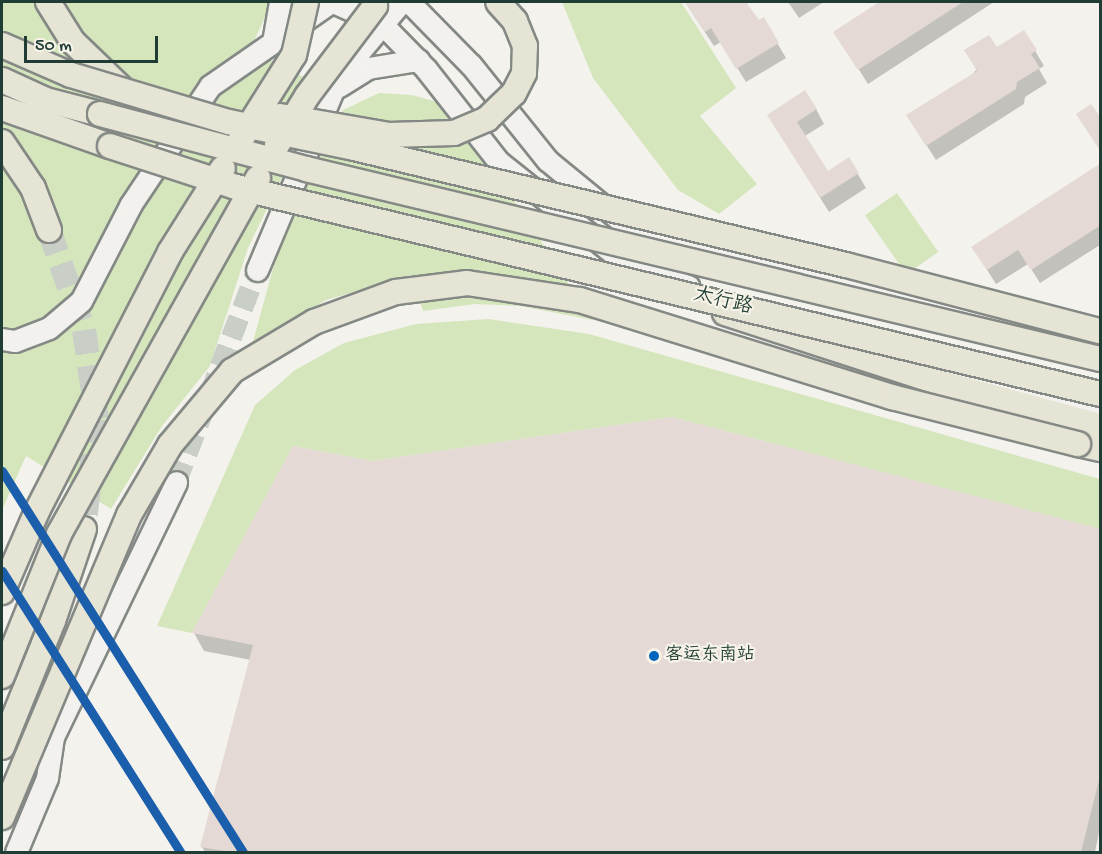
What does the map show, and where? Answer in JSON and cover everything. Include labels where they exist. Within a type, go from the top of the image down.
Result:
[{"type":"highway","points":[[48,2],[73,42],[123,90]]},
{"type":"highway","points":[[2,592],[37,511],[170,252],[294,55],[306,2]]},
{"type":"highway","points":[[201,114],[228,105],[389,135],[454,133],[487,119],[514,93],[524,73],[525,46],[515,21],[498,2]]},
{"type":"highway","points":[[2,676],[59,534],[222,236],[307,96],[375,6],[383,13]]},
{"type":"highway","points":[[2,45],[71,75],[201,114],[824,259],[1101,330]]},
{"type":"highway","name":"太行路","points":[[2,80],[46,100],[352,180],[1101,359]]},
{"type":"highway","name":"太行路","points":[[2,108],[236,187],[1101,394]]},
{"type":"highway","points":[[2,142],[33,188],[49,230]]},
{"type":"highway","points":[[2,817],[129,515],[170,445],[232,371],[314,322],[396,292],[466,283],[580,300],[892,397],[1093,445]]},
{"type":"highway","points":[[641,283],[783,333],[941,383],[1101,426]]},
{"type":"highway","points":[[2,747],[53,621],[84,529]]},
{"type":"main road","points":[[273,42],[280,2]]},
{"type":"main road","points":[[2,339],[15,341],[49,328],[81,301],[131,204],[210,86],[332,2],[383,13],[417,60],[499,162],[628,265],[920,365],[1101,410]]},
{"type":"main road","points":[[257,270],[339,76],[383,13],[401,2]]},
{"type":"main road","points":[[409,2],[471,66],[547,160],[625,224],[705,254],[1101,342]]},
{"type":"main road","points":[[333,89],[368,68],[417,60]]},
{"type":"main road","points":[[16,852],[47,778],[53,737],[176,482]]},
{"type":"green space","points":[[2,2],[272,2],[250,50],[325,88],[248,248],[210,366],[162,426],[111,509],[26,456],[2,510]]},
{"type":"green space","points":[[562,2],[681,2],[736,88],[700,116],[757,184],[719,214],[678,190],[593,78]]},
{"type":"green space","points":[[379,93],[412,95],[462,109],[492,167],[593,320],[520,306],[475,304],[423,311],[412,275],[326,300],[252,345],[282,236],[343,110]]},
{"type":"green space","points":[[897,193],[938,252],[906,274],[865,215]]},
{"type":"green space","points":[[488,319],[589,334],[1100,479],[1100,529],[672,417],[372,461],[293,446],[192,633],[157,626],[255,405],[295,370],[344,343],[416,324]]},
{"type":"building","points":[[685,2],[746,2],[759,20],[764,17],[779,43],[736,69],[711,28],[705,32]]},
{"type":"building","points":[[879,2],[963,2],[858,70],[833,32]]},
{"type":"building","points":[[1024,30],[1037,50],[1031,54],[1040,68],[1017,82],[1016,89],[926,146],[906,115],[977,71],[964,50],[989,35],[997,47]]},
{"type":"building","points":[[805,90],[817,109],[797,122],[828,171],[849,157],[859,173],[820,198],[767,115]]},
{"type":"building","points":[[1091,104],[1101,118],[1101,152],[1076,114]]},
{"type":"building","points":[[1101,163],[1101,225],[1031,270],[1018,250],[987,270],[971,247]]},
{"type":"building","name":"客运东南站","points":[[672,417],[1101,529],[1101,772],[1081,852],[231,852],[200,847],[253,645],[192,633],[293,446],[372,461]]},
{"type":"tunnel","points":[[49,230],[84,330],[97,419],[84,529]]},
{"type":"tunnel","points":[[176,482],[257,270]]},
{"type":"transit line","points":[[2,471],[243,852]]},
{"type":"transit line","points":[[2,571],[180,852]]},
{"type":"place","name":"客运东南站","points":[[654,656]]}]
